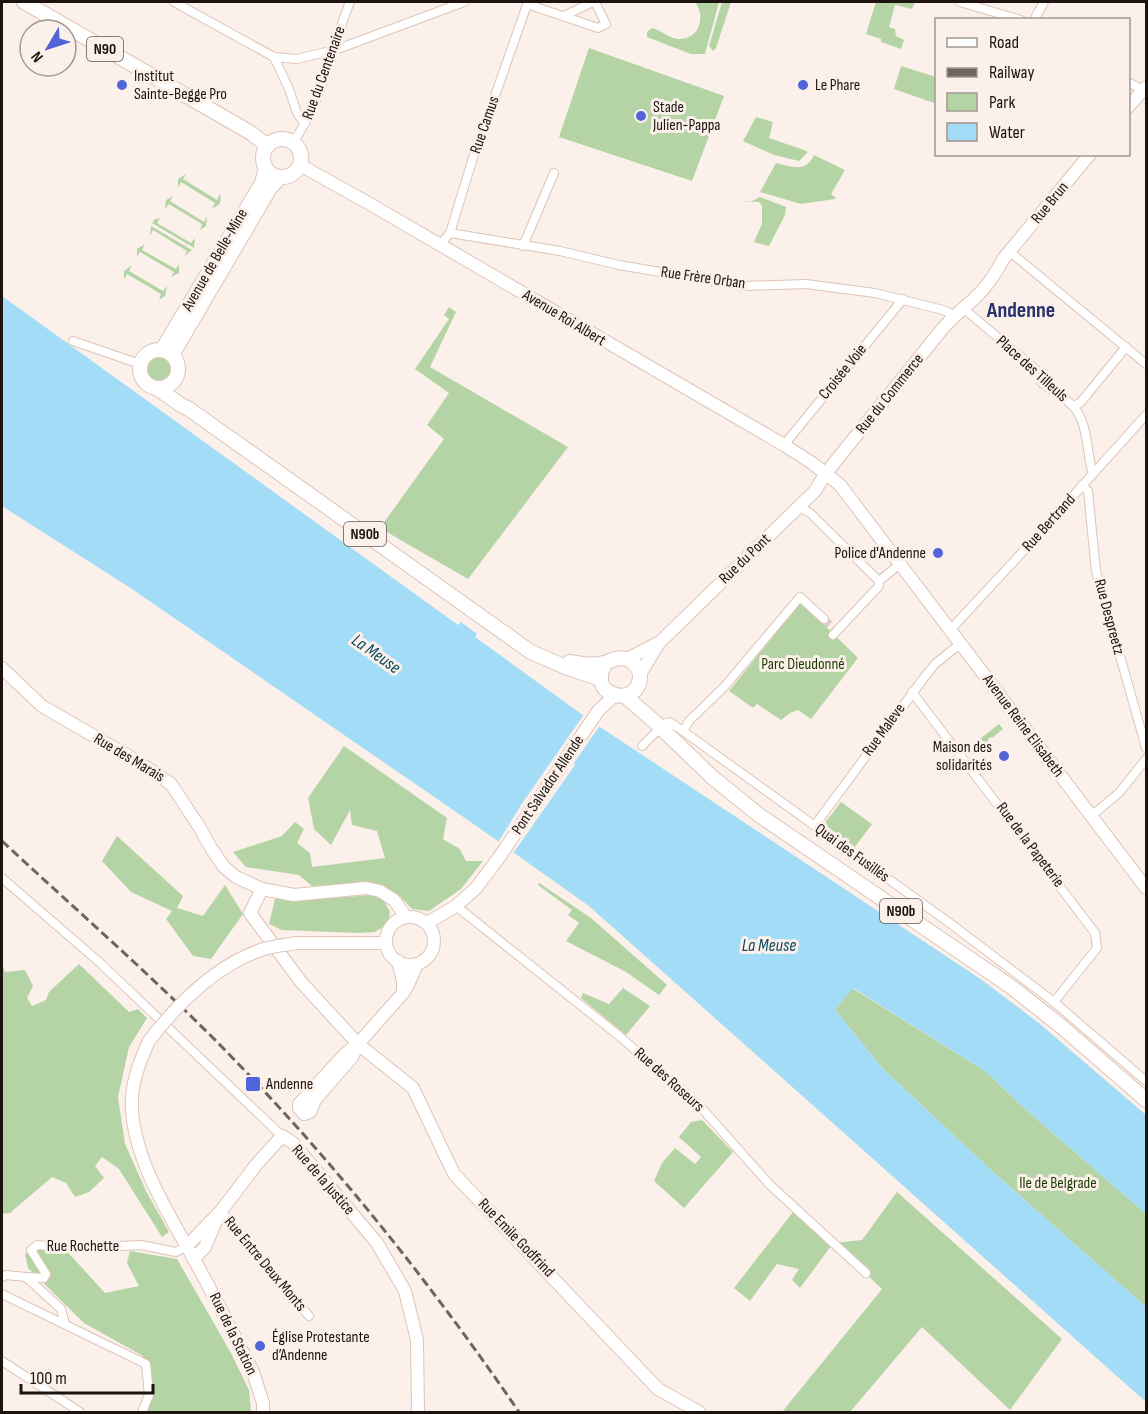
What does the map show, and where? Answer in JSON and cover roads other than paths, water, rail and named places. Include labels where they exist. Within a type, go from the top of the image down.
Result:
[{"type":"main road","name":"N90","points":[[24,2],[251,133],[268,146]]},
{"type":"main road","points":[[1130,106],[1145,89]]},
{"type":"main road","points":[[280,139],[293,142],[301,152],[300,165],[292,175],[280,177],[272,174],[266,168],[263,157],[268,146],[280,139]]},
{"type":"main road","name":"Rue Brun","points":[[958,312],[977,297],[1010,252],[1088,156]]},
{"type":"main road","name":"Avenue Roi Albert","points":[[300,165],[784,445],[826,473]]},
{"type":"main road","name":"Avenue de Belle-Mine","points":[[167,353],[262,183],[266,168]]},
{"type":"main road","name":"Avenue de Belle-Mine","points":[[167,353],[270,188],[280,177]]},
{"type":"main road","name":"Rue du Commerce","points":[[826,473],[958,312]]},
{"type":"main road","points":[[148,353],[167,353],[178,364],[175,380],[164,388],[158,389],[145,383],[141,378],[140,364],[148,353]]},
{"type":"main road","name":"N90b","points":[[175,380],[181,397],[189,409]]},
{"type":"main road","name":"N90b","points":[[158,389],[517,642],[611,690],[659,726],[697,764],[759,815],[1010,986],[1062,1027],[1146,1100]]},
{"type":"main road","name":"Rue du Pont","points":[[638,681],[659,643],[800,507],[815,491],[826,473]]},
{"type":"main road","name":"Avenue Reine Elisabeth","points":[[826,473],[840,485],[1146,888]]},
{"type":"main road","name":"Rue du Pont","points":[[627,659],[659,643]]},
{"type":"main road","points":[[620,657],[627,659],[633,662],[638,681],[611,690],[601,673],[607,662],[620,657]]},
{"type":"main road","name":"N90b","points":[[559,663],[593,665],[607,662]]},
{"type":"main road","name":"Rue des Marais","points":[[2,668],[42,706],[171,784],[224,867],[236,877],[262,889],[294,895],[366,888],[380,891],[394,900],[405,917]]},
{"type":"main road","name":"N90b","points":[[638,681],[659,726]]},
{"type":"main road","name":"Pont Salvador Allende","points":[[427,923],[456,906],[476,888],[598,711],[597,706],[611,690]]},
{"type":"main road","points":[[262,889],[250,913],[301,982],[358,1044]]},
{"type":"main road","points":[[405,917],[417,918],[427,923],[434,941],[433,950],[427,958],[417,964],[407,965],[398,961],[390,953],[386,943],[388,932],[395,922],[405,917]]},
{"type":"main road","name":"Rue de la Station","points":[[263,1413],[263,1403],[253,1372],[145,1164],[131,1110],[138,1065],[150,1041],[167,1018],[217,973],[240,959],[265,949],[296,943],[386,943]]},
{"type":"main road","points":[[398,961],[403,981],[402,993]]},
{"type":"main road","points":[[358,1044],[352,1057],[315,1100],[310,1112],[304,1114],[299,1104],[345,1054],[358,1044],[402,993],[417,964]]},
{"type":"main road","name":"Rue Emile Godfrind","points":[[358,1044],[413,1088],[453,1174],[658,1389],[699,1413]]},
{"type":"main road","points":[[187,1246],[221,1211],[256,1165],[282,1136]]},
{"type":"main road","name":"Rue de la Justice","points":[[282,1136],[292,1142],[377,1243],[405,1291],[417,1340],[418,1413]]},
{"type":"main road","points":[[194,1259],[205,1248],[221,1211]]},
{"type":"street","points":[[174,2],[274,57],[296,59],[335,50],[464,2]]},
{"type":"street","name":"Rue du Centenaire","points":[[293,142],[305,124],[335,50],[350,2]]},
{"type":"street","name":"Rue Camus","points":[[440,245],[450,233],[472,161],[528,3],[564,16],[598,28],[606,24],[594,2],[564,16]]},
{"type":"street","points":[[960,2],[992,15],[1009,18]]},
{"type":"street","points":[[1035,18],[1044,2]]},
{"type":"street","points":[[274,57],[297,113],[305,124]]},
{"type":"street","points":[[1130,83],[1145,89]]},
{"type":"street","points":[[523,246],[554,173]]},
{"type":"street","name":"Rue Frère Orban","points":[[450,233],[560,251],[619,265],[712,281],[743,285],[806,284],[875,293],[958,312]]},
{"type":"street","points":[[1010,252],[1146,364]]},
{"type":"street","name":"Croisée Voie","points":[[784,445],[903,299]]},
{"type":"street","name":"Place des Tilleuls","points":[[958,312],[1040,373],[1041,382],[1074,406],[1081,421],[1092,474]]},
{"type":"street","points":[[73,341],[140,364]]},
{"type":"street","name":"Place des Tilleuls","points":[[1074,406],[1081,402],[1126,347]]},
{"type":"street","name":"Rue Bertrand","points":[[951,629],[1146,415]]},
{"type":"street","name":"Rue Despreetz","points":[[1082,485],[1088,491],[1096,571],[1146,748]]},
{"type":"street","points":[[800,507],[810,513],[879,581]]},
{"type":"street","points":[[834,631],[879,586],[879,581],[900,564]]},
{"type":"street","points":[[683,731],[689,721],[725,686],[800,597],[824,619]]},
{"type":"street","name":"Rue Maleve","points":[[815,825],[912,692],[935,664],[961,643]]},
{"type":"street","name":"Rue de la Papeterie","points":[[912,692],[1095,933],[1097,948],[1054,1002]]},
{"type":"street","name":"Quai des Fusillés","points":[[659,726],[670,722],[951,924],[1054,1002],[1146,1081]]},
{"type":"street","points":[[642,746],[659,726]]},
{"type":"street","points":[[1091,816],[1119,793],[1146,759]]},
{"type":"street","name":"Rue de la Justice","points":[[2,878],[98,961],[282,1136]]},
{"type":"street","name":"Rue des Roseurs","points":[[456,906],[618,1035],[698,1104],[770,1185],[866,1273]]},
{"type":"street","name":"Rue Entre Deux Monts","points":[[221,1211],[309,1316]]},
{"type":"street","name":"Rue Rochette","points":[[26,1277],[44,1278],[46,1274],[31,1250],[37,1245],[77,1248],[141,1245],[176,1252],[187,1246]]},
{"type":"street","points":[[2,1277],[6,1275],[26,1277],[61,1309],[65,1324]]},
{"type":"street","points":[[2,1294],[146,1364],[149,1395],[142,1413]]},
{"type":"street","points":[[2,1361],[80,1413]]},
{"type":"water","name":"La Meuse","points":[[2,296],[458,625],[461,622],[477,634],[475,637],[591,721],[982,980],[1040,1024],[1146,1115],[1146,1214],[985,1071],[853,988],[835,1010],[883,1069],[993,1172],[1146,1307],[1146,1402],[589,906],[132,589],[2,506]]},
{"type":"tunnel","points":[[824,619],[833,628]]},
{"type":"railway","points":[[2,841],[221,1046],[301,1132],[415,1269],[519,1412]]},
{"type":"place","name":"Institut Sainte-Begge Pro","points":[[122,85]]},
{"type":"place","name":"Le Phare","points":[[803,85]]},
{"type":"place","name":"Stade Julien-Pappa","points":[[641,116]]},
{"type":"place","name":"Police d'Andenne","points":[[938,553]]},
{"type":"place","name":"Maison des solidarités","points":[[1004,756]]},
{"type":"place","name":"Andenne","points":[[253,1084]]},
{"type":"place","name":"Église Protestante d’Andenne","points":[[260,1346]]},
{"type":"district","name":"Andenne","points":[[1021,310]]},
{"type":"park label","name":"Parc Dieudonné","points":[[803,664]]},
{"type":"park label","name":"Ile de Belgrade","points":[[1058,1183]]}]
